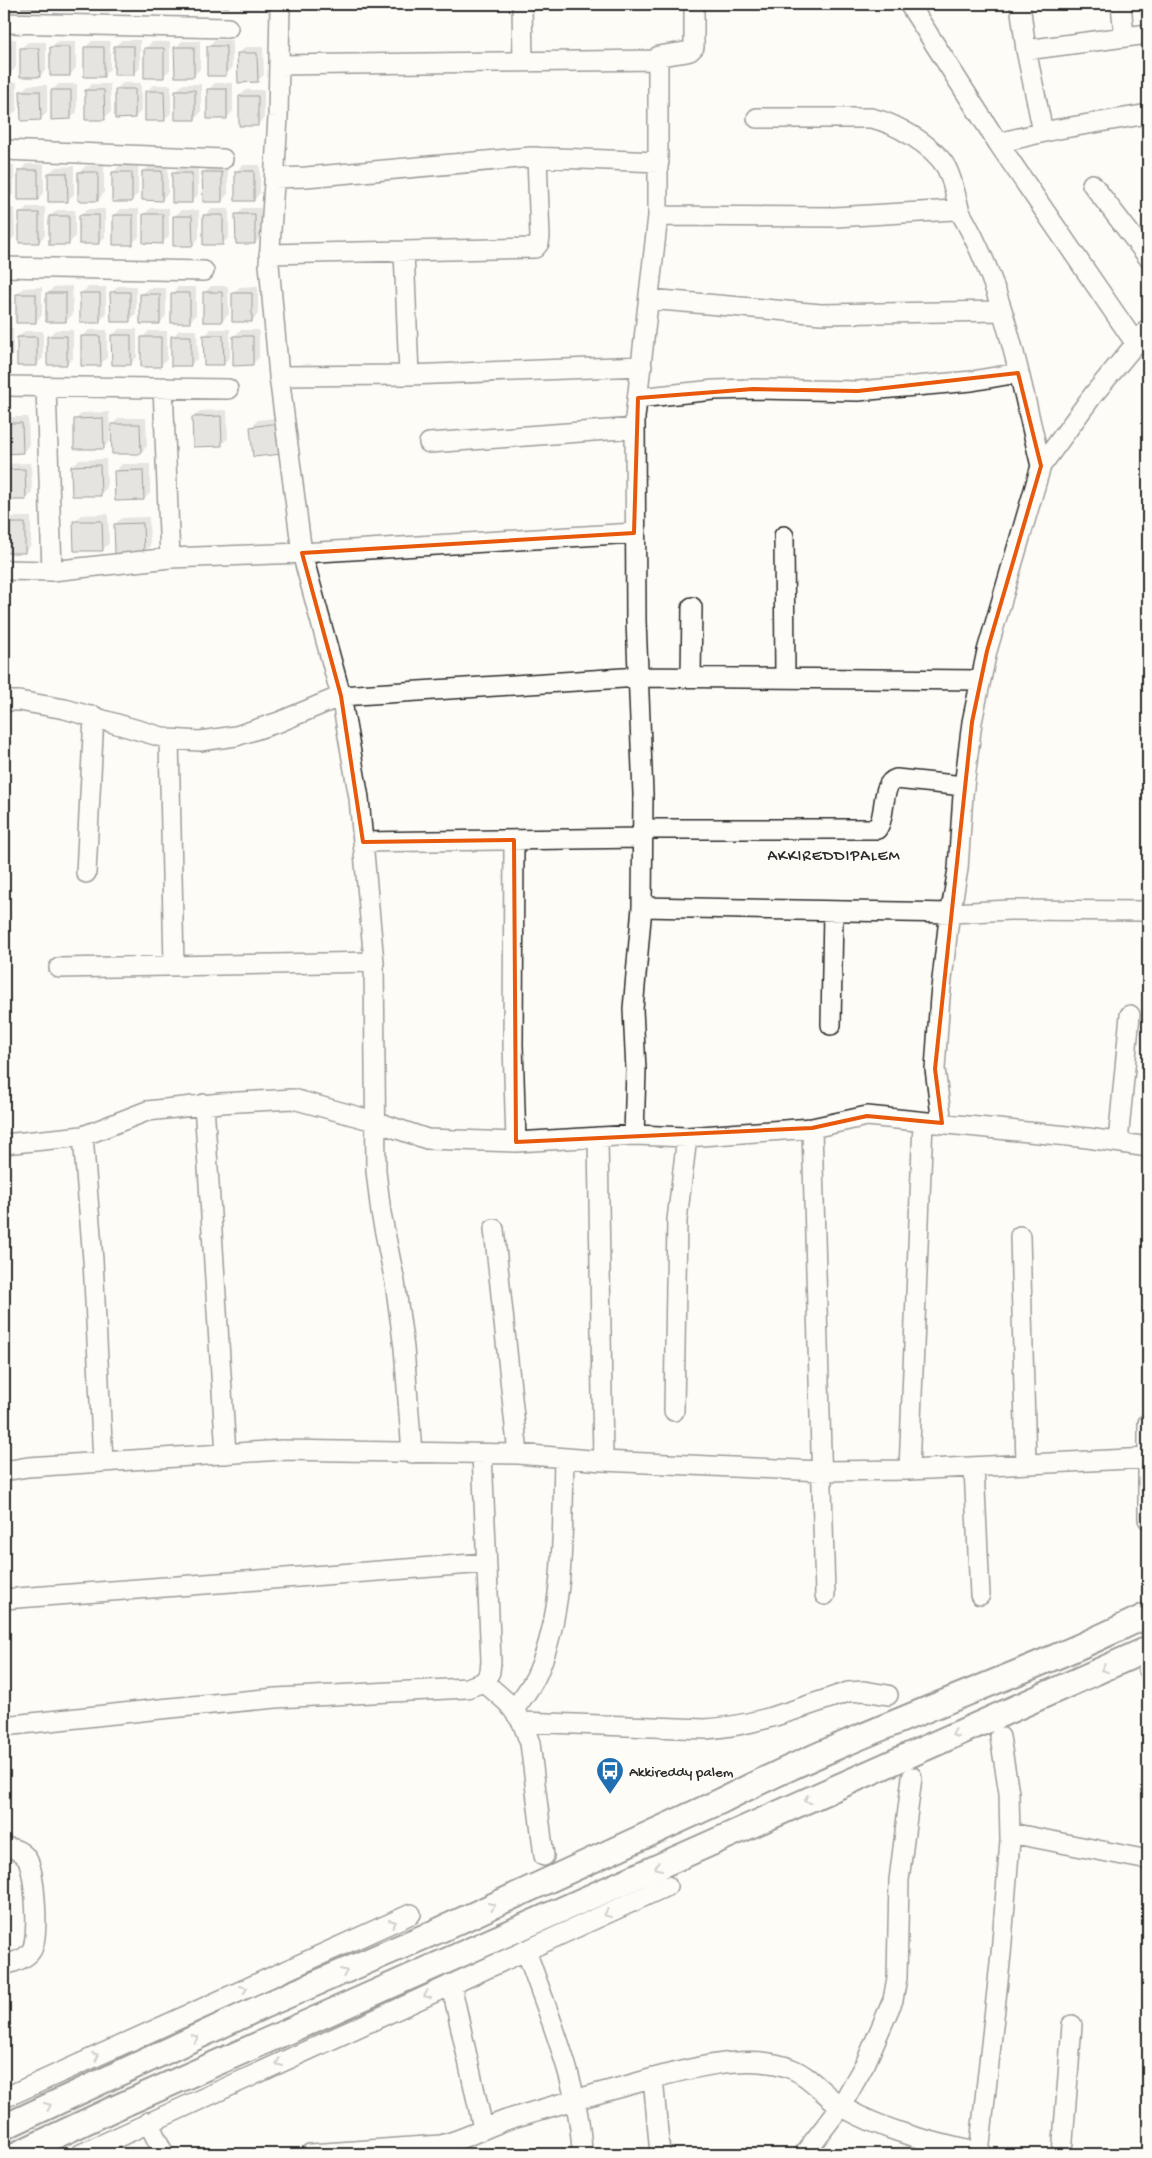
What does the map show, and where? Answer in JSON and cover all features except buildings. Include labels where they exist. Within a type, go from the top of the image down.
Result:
[{"type":"main road","points":[[4,2127],[261,2007],[440,1930],[721,1801],[766,1778],[931,1707],[1057,1657],[1148,1615]]},
{"type":"main road","points":[[17,2154],[113,2109],[1148,1649]]},
{"type":"street","points":[[280,4],[278,117],[269,254],[279,376],[302,553],[342,696],[359,798],[374,962],[374,1121],[376,1172],[404,1348],[412,1452]]},
{"type":"street","points":[[522,4],[523,61]]},
{"type":"street","points":[[634,1135],[636,1070],[633,1009],[642,907],[639,676],[634,533],[635,428],[658,216],[658,60],[659,56],[686,52],[694,47],[694,4]]},
{"type":"street","points":[[909,4],[998,143],[1136,344]]},
{"type":"street","points":[[1020,4],[1026,50],[1043,132]]},
{"type":"street","points":[[1121,4],[1124,36]]},
{"type":"street","points":[[4,23],[228,28]]},
{"type":"street","points":[[1026,50],[1148,34]]},
{"type":"street","points":[[279,65],[658,60]]},
{"type":"street","points":[[998,143],[1043,132],[1148,114]]},
{"type":"street","points":[[756,118],[871,118],[885,121],[924,145],[945,165],[953,184],[960,212],[969,227],[1002,311],[1041,466]]},
{"type":"street","points":[[4,150],[223,159]]},
{"type":"street","points":[[274,178],[306,177],[538,157],[659,162]]},
{"type":"street","points":[[269,254],[534,248],[539,244],[540,237],[538,157]]},
{"type":"street","points":[[1092,184],[1148,257]]},
{"type":"street","points":[[658,216],[835,217],[954,210],[960,212]]},
{"type":"street","points":[[404,251],[409,375]]},
{"type":"street","points":[[4,267],[204,271]]},
{"type":"street","points":[[649,300],[820,314],[1002,311]]},
{"type":"street","points":[[942,1123],[935,1069],[940,997],[948,927],[952,913],[958,869],[964,786],[972,722],[987,652],[1041,466],[1092,395],[1148,329]]},
{"type":"street","points":[[279,376],[409,375],[642,366]]},
{"type":"street","points":[[638,398],[743,389],[858,391],[972,381],[1018,374]]},
{"type":"street","points":[[4,386],[228,389]]},
{"type":"street","points":[[46,387],[52,571]]},
{"type":"street","points":[[163,387],[170,558]]},
{"type":"street","points":[[430,443],[635,428]]},
{"type":"street","points":[[4,570],[52,571],[170,558],[302,553],[634,533]]},
{"type":"street","points":[[784,536],[785,678]]},
{"type":"street","points":[[691,677],[692,607]]},
{"type":"street","points":[[4,701],[19,701],[65,709],[169,739],[200,741],[236,736],[279,722],[342,696],[639,676],[981,680]]},
{"type":"street","points":[[86,873],[94,716]]},
{"type":"street","points":[[169,739],[174,965]]},
{"type":"street","points":[[363,842],[514,840],[642,834],[877,829],[882,822],[886,786],[890,781],[896,779],[964,786]]},
{"type":"street","points":[[514,840],[513,1045],[516,1142]]},
{"type":"street","points":[[642,907],[952,913],[1010,910],[1148,911]]},
{"type":"street","points":[[831,1025],[833,911]]},
{"type":"street","points":[[59,968],[374,962]]},
{"type":"street","points":[[1118,1142],[1130,1015]]},
{"type":"street","points":[[4,1144],[83,1136],[146,1111],[204,1104],[293,1099],[374,1121],[427,1139],[516,1142],[634,1135],[687,1137],[812,1128],[867,1116],[1118,1142],[1148,1147]]},
{"type":"street","points":[[204,1104],[226,1454]]},
{"type":"street","points":[[909,1470],[923,1122]]},
{"type":"street","points":[[812,1128],[825,1595]]},
{"type":"street","points":[[83,1136],[93,1260],[103,1462]]},
{"type":"street","points":[[598,1137],[603,1461]]},
{"type":"street","points":[[674,1411],[676,1220],[687,1137]]},
{"type":"street","points":[[494,1229],[518,1454]]},
{"type":"street","points":[[1020,1236],[1026,1464]]},
{"type":"street","points":[[1148,1423],[1148,1519]]},
{"type":"street","points":[[4,1471],[28,1467],[282,1450],[518,1454],[603,1461],[821,1471],[974,1468],[1148,1458]]},
{"type":"street","points":[[4,1726],[160,1708],[276,1698],[467,1688],[484,1682],[490,1672],[491,1661],[482,1454]]},
{"type":"street","points":[[518,1716],[538,1674],[548,1645],[561,1559],[564,1458]]},
{"type":"street","points":[[974,1468],[980,1595]]},
{"type":"street","points":[[4,1599],[486,1564]]},
{"type":"street","points":[[484,1682],[508,1703],[518,1716],[530,1742],[544,1856]]},
{"type":"street","points":[[518,1716],[704,1729],[751,1724],[848,1692],[864,1691],[888,1696]]},
{"type":"street","points":[[310,2154],[367,2152],[441,2145],[458,2148],[483,2128],[576,2099],[671,2073],[745,2062],[771,2064],[793,2069],[841,2106],[873,2124],[981,2154],[1010,1833],[1010,1793],[1000,1737]]},
{"type":"street","points":[[804,2154],[841,2106],[866,2062],[893,2000],[897,1978],[899,1880],[912,1777]]},
{"type":"street","points":[[1010,1833],[1148,1860]]},
{"type":"street","points":[[4,1848],[14,1848],[27,1858],[32,1871],[37,1938],[31,1952],[15,1962],[4,1965]]},
{"type":"street","points":[[81,2154],[667,1886]]},
{"type":"street","points":[[4,2098],[411,1914]]},
{"type":"street","points":[[526,1950],[576,2099],[581,2131],[582,2154]]},
{"type":"street","points":[[451,1984],[483,2128]]},
{"type":"street","points":[[1062,2154],[1072,2025]]},
{"type":"street","points":[[653,2078],[660,2154]]},
{"type":"street","points":[[148,2122],[164,2154]]},
{"type":"highlighted area","points":[[1018,373],[1041,466],[987,651],[972,722],[935,1069],[942,1123],[867,1116],[812,1128],[516,1142],[514,840],[363,842],[341,696],[302,553],[634,533],[638,398],[753,389],[858,391]]},
{"type":"place","name":"Akkireddy palem","points":[[610,1795]]},
{"type":"district","name":"AKKIREDDIPALEM","points":[[834,854]]}]
